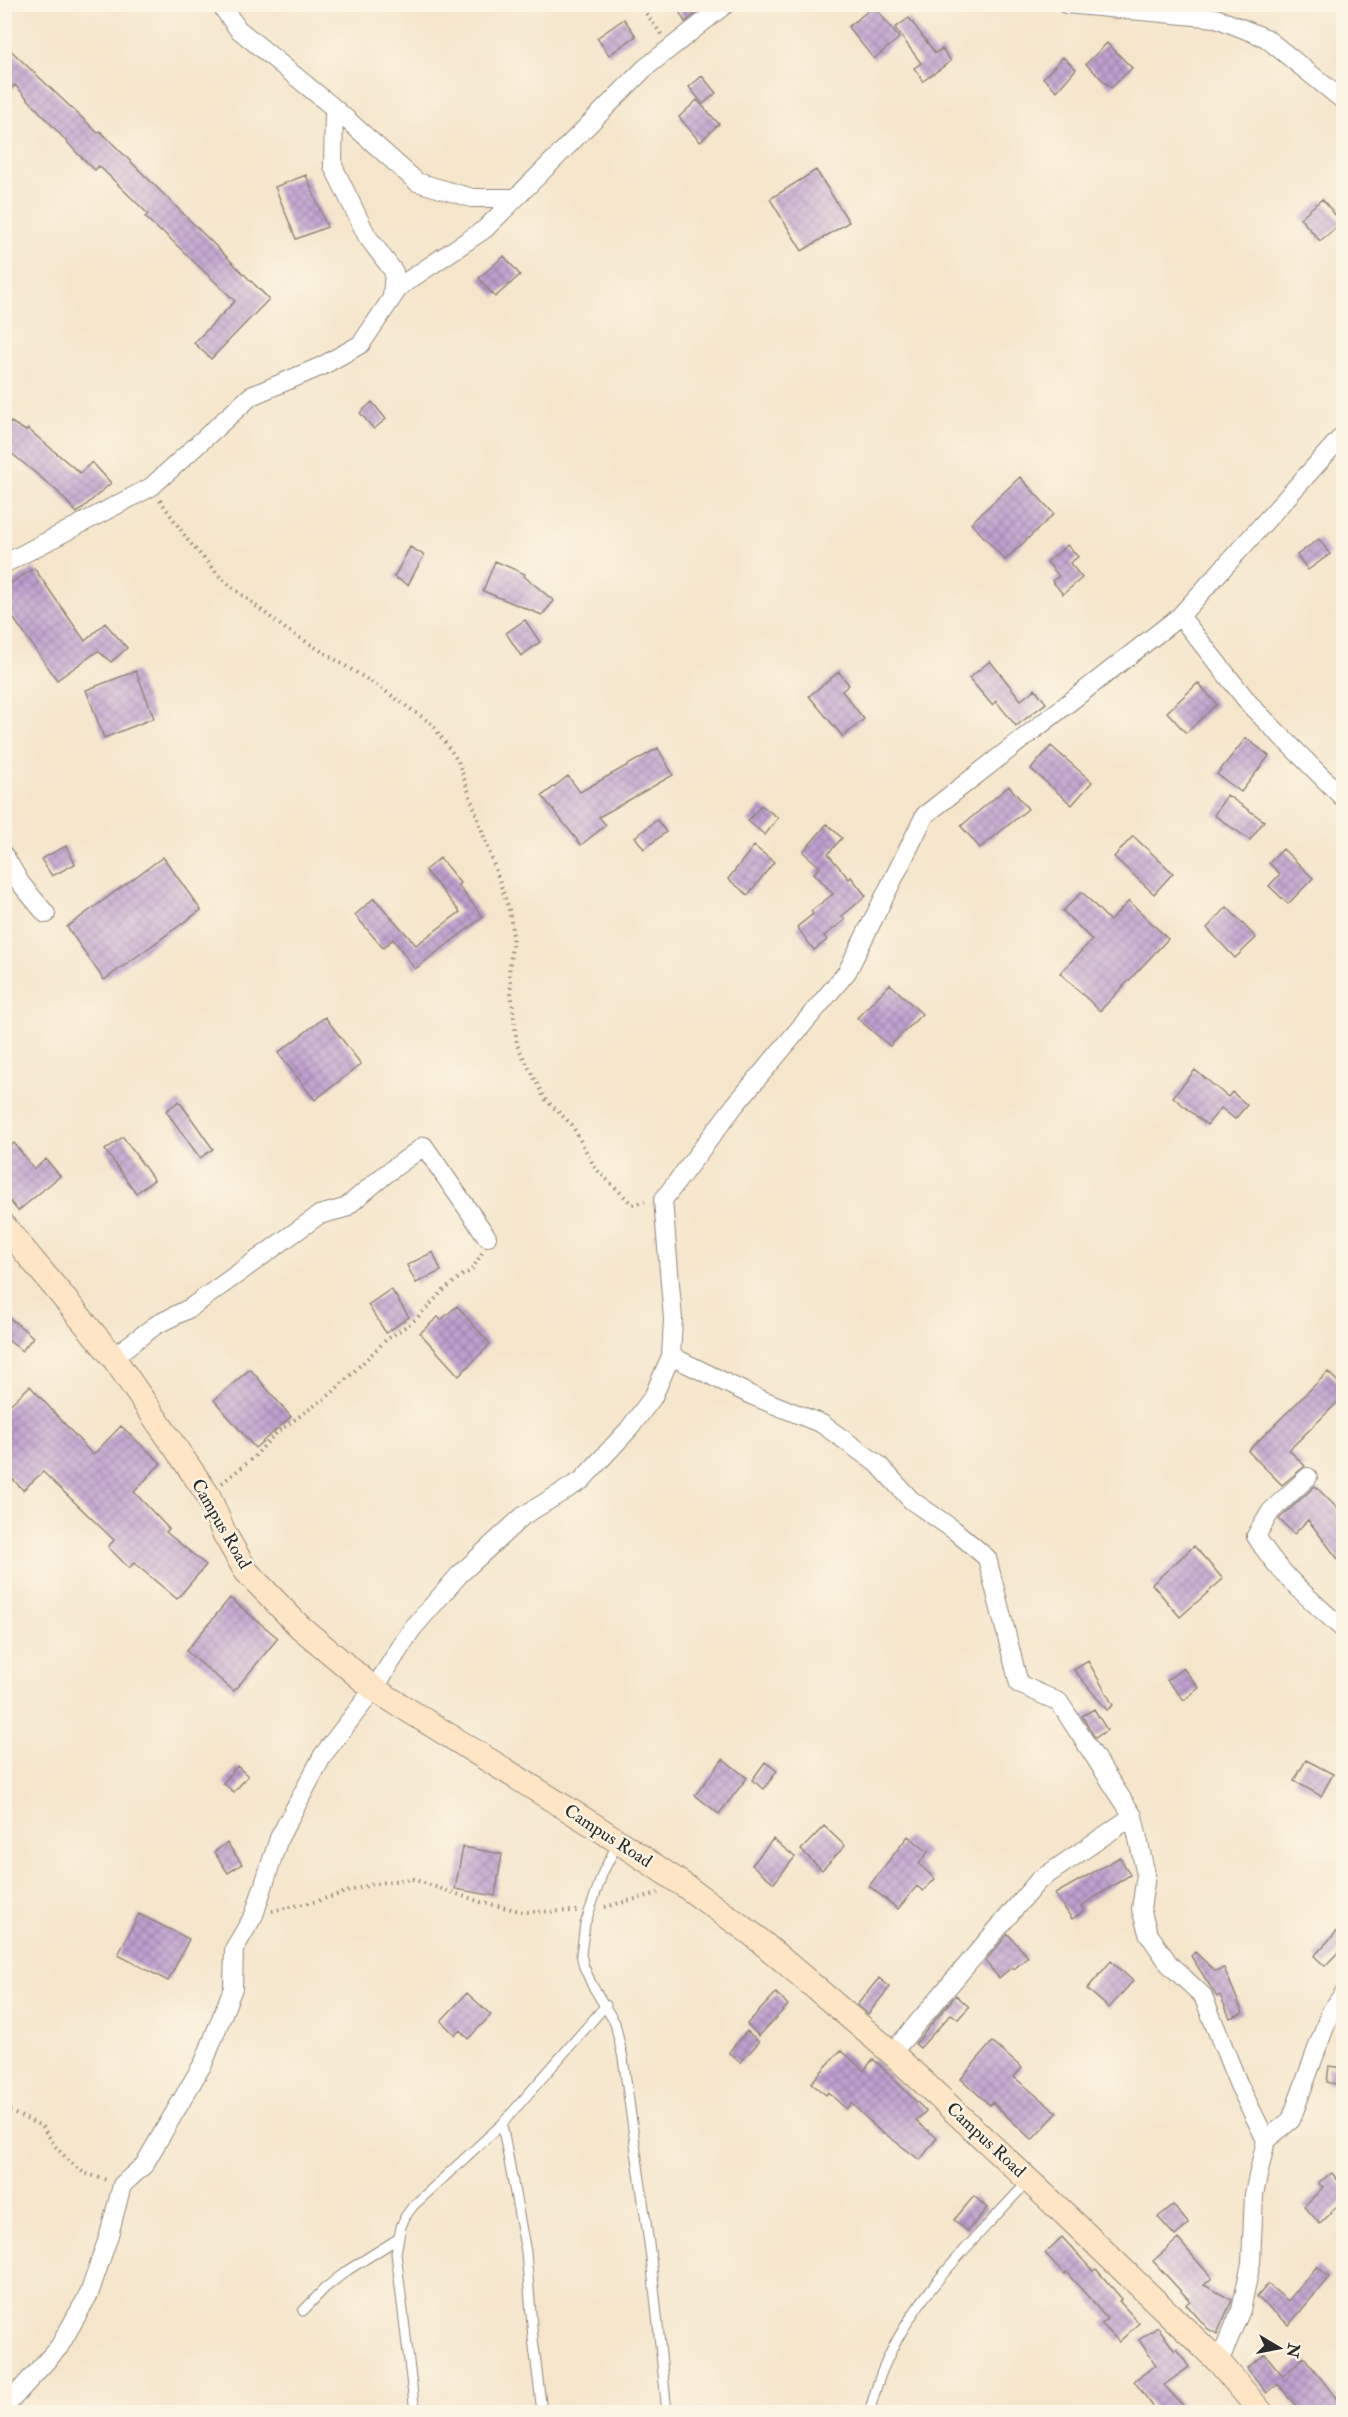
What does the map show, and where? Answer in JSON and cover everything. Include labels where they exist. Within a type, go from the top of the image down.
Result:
[{"type":"street","points":[[220,4],[238,29],[334,108],[417,182],[472,198],[516,198]]},
{"type":"street","points":[[4,564],[151,487],[251,396],[322,366],[361,344],[400,286],[485,229],[645,68],[726,4]]},
{"type":"street","points":[[1066,4],[1216,18],[1266,38],[1344,101]]},
{"type":"street","points":[[334,108],[333,166],[367,236],[394,272],[393,296]]},
{"type":"street","points":[[4,2408],[59,2347],[89,2294],[109,2235],[122,2185],[144,2165],[204,2062],[233,1988],[234,1949],[254,1915],[285,1827],[323,1755],[374,1689],[412,1629],[459,1575],[524,1516],[582,1480],[629,1429],[653,1397],[671,1356],[673,1319],[663,1200],[735,1105],[847,972],[925,815],[1180,616],[1344,434]]},
{"type":"street","points":[[1180,616],[1252,707],[1344,799]]},
{"type":"street","points":[[4,855],[21,884],[46,914]]},
{"type":"street","points":[[113,1357],[156,1325],[190,1308],[320,1215],[345,1209],[424,1146],[487,1237]]},
{"type":"street","name":"Campus Road","points":[[4,1226],[113,1357],[208,1495],[224,1533],[246,1571],[299,1626],[374,1689],[619,1842],[752,1934],[892,2053],[1029,2180],[1219,2362],[1262,2412]]},
{"type":"street","points":[[671,1356],[753,1396],[822,1424],[879,1465],[911,1500],[954,1530],[987,1558],[1019,1684],[1059,1702],[1133,1816],[1146,1875],[1142,1909],[1148,1933],[1169,1964],[1203,1996],[1238,2083],[1266,2140],[1254,2194],[1251,2263],[1242,2310],[1219,2362]]},
{"type":"street","points":[[1308,1477],[1271,1511],[1256,1536],[1292,1584],[1344,1630]]},
{"type":"street","points":[[892,2053],[1038,1881],[1133,1816]]},
{"type":"street","points":[[1266,2140],[1291,2120],[1330,2013],[1344,1993]]},
{"type":"lane","points":[[619,1842],[603,1872],[582,1938],[581,1953],[592,1985],[606,2005],[615,2024],[623,2058],[651,2258],[668,2412]]},
{"type":"lane","points":[[415,2412],[396,2253],[405,2217],[413,2206],[502,2124],[606,2005]]},
{"type":"lane","points":[[502,2124],[526,2252],[542,2412]]},
{"type":"lane","points":[[869,2412],[883,2370],[916,2309],[939,2278],[1029,2180]]},
{"type":"lane","points":[[303,2311],[325,2288],[348,2270],[399,2238]]},
{"type":"path","points":[[639,4],[672,47]]},
{"type":"path","points":[[151,487],[190,543],[222,579],[284,628],[378,686],[432,724],[458,761],[509,909],[513,936],[509,974],[517,1044],[545,1098],[572,1125],[595,1168],[632,1204],[663,1200]]},
{"type":"path","points":[[208,1495],[252,1459],[276,1433],[332,1393],[386,1340],[416,1320],[441,1293],[461,1276],[471,1271],[477,1264],[487,1237]]},
{"type":"path","points":[[254,1915],[317,1901],[376,1883],[412,1878],[482,1902],[524,1912],[591,1910],[685,1886]]},
{"type":"path","points":[[4,2109],[42,2126],[69,2161],[84,2173],[122,2185]]},
{"type":"building","points":[[675,4],[707,4],[685,22]]},
{"type":"building","points":[[874,6],[899,38],[874,59],[848,27]]},
{"type":"building","points":[[909,18],[935,53],[942,49],[951,61],[923,81],[914,68],[921,63],[895,28]]},
{"type":"building","points":[[624,19],[636,36],[609,55],[597,38]]},
{"type":"building","points":[[1107,43],[1132,68],[1111,88],[1086,64]]},
{"type":"building","points":[[4,44],[98,133],[100,131],[269,299],[211,359],[194,343],[235,301],[145,217],[148,214],[99,166],[95,170],[78,154],[15,85],[4,96]]},
{"type":"building","points":[[1063,57],[1076,69],[1057,91],[1043,78]]},
{"type":"building","points":[[702,76],[716,93],[703,104],[689,87]]},
{"type":"building","points":[[697,100],[719,124],[700,142],[679,117]]},
{"type":"building","points":[[816,170],[849,222],[802,251],[770,199]]},
{"type":"building","points":[[306,175],[327,227],[296,239],[275,187]]},
{"type":"building","points":[[1322,199],[1342,223],[1320,241],[1300,218]]},
{"type":"building","points":[[504,256],[520,275],[495,297],[479,278]]},
{"type":"building","points":[[372,402],[386,419],[374,429],[360,413]]},
{"type":"building","points":[[11,422],[26,431],[28,429],[80,473],[92,462],[111,483],[77,513],[57,491],[4,447],[4,432]]},
{"type":"building","points":[[1020,477],[1054,514],[1005,560],[971,523]]},
{"type":"building","points":[[1319,539],[1330,554],[1308,570],[1297,555]]},
{"type":"building","points":[[1067,545],[1078,557],[1070,563],[1082,578],[1063,594],[1052,581],[1059,576],[1047,562]]},
{"type":"building","points":[[410,547],[424,555],[408,585],[394,577]]},
{"type":"building","points":[[495,561],[525,574],[524,576],[554,601],[542,615],[483,591]]},
{"type":"building","points":[[34,568],[85,641],[105,623],[127,648],[111,662],[98,651],[57,680],[4,605],[4,588]]},
{"type":"building","points":[[525,620],[540,642],[521,656],[506,633]]},
{"type":"building","points":[[990,661],[1021,700],[1035,689],[1046,703],[1016,726],[996,701],[992,705],[969,678]]},
{"type":"building","points":[[136,671],[154,718],[104,738],[86,690]]},
{"type":"building","points":[[839,672],[849,685],[842,691],[864,719],[843,737],[809,696]]},
{"type":"building","points":[[1198,683],[1217,704],[1186,733],[1167,712]]},
{"type":"building","points":[[1246,738],[1269,756],[1241,792],[1217,774]]},
{"type":"building","points":[[1051,746],[1092,782],[1072,805],[1031,769]]},
{"type":"building","points":[[658,748],[673,775],[599,817],[606,825],[581,845],[542,796],[568,776],[580,792]]},
{"type":"building","points":[[1009,786],[1028,809],[980,848],[961,826]]},
{"type":"building","points":[[1227,795],[1264,821],[1250,840],[1214,815]]},
{"type":"building","points":[[761,805],[778,818],[765,835],[748,821]]},
{"type":"building","points":[[657,820],[666,832],[644,849],[635,837]]},
{"type":"building","points":[[827,824],[842,838],[828,854],[866,896],[842,916],[845,920],[824,936],[827,940],[814,950],[797,927],[813,914],[811,911],[833,894],[814,873],[820,867],[803,852]]},
{"type":"building","points":[[1133,836],[1173,873],[1154,894],[1114,857]]},
{"type":"building","points":[[66,846],[75,864],[52,876],[41,859]]},
{"type":"building","points":[[754,846],[774,862],[748,895],[728,879]]},
{"type":"building","points":[[1283,849],[1313,878],[1288,904],[1269,886],[1280,874],[1269,863]]},
{"type":"building","points":[[163,857],[201,910],[104,980],[67,927]]},
{"type":"building","points":[[440,858],[483,917],[415,969],[393,939],[383,948],[355,915],[374,898],[416,945],[460,912],[425,870]]},
{"type":"building","points":[[1082,892],[1110,921],[1129,901],[1168,939],[1100,1011],[1060,973],[1092,940],[1063,911]]},
{"type":"building","points":[[1227,907],[1256,938],[1235,958],[1207,928]]},
{"type":"building","points":[[890,984],[922,1014],[890,1046],[857,1018]]},
{"type":"building","points":[[325,1017],[361,1064],[315,1100],[278,1053]]},
{"type":"building","points":[[1195,1070],[1228,1097],[1232,1092],[1247,1105],[1235,1119],[1221,1108],[1207,1125],[1173,1097]]},
{"type":"building","points":[[179,1101],[213,1149],[200,1158],[166,1111]]},
{"type":"building","points":[[123,1137],[154,1180],[136,1193],[105,1150]]},
{"type":"building","points":[[14,1143],[34,1169],[46,1159],[60,1176],[18,1211],[4,1194],[4,1150]]},
{"type":"building","points":[[433,1252],[441,1271],[416,1283],[407,1265]]},
{"type":"building","points":[[391,1289],[409,1317],[386,1333],[368,1305]]},
{"type":"building","points":[[457,1306],[490,1344],[459,1376],[420,1333],[438,1317],[441,1320]]},
{"type":"building","points":[[4,1313],[33,1337],[22,1351],[4,1337]]},
{"type":"building","points":[[250,1369],[291,1417],[255,1448],[214,1400]]},
{"type":"building","points":[[1328,1372],[1344,1388],[1344,1396],[1289,1450],[1305,1466],[1282,1485],[1248,1451]]},
{"type":"building","points":[[30,1386],[93,1455],[121,1426],[161,1463],[134,1492],[169,1529],[166,1532],[206,1565],[177,1599],[134,1563],[129,1568],[108,1547],[114,1540],[43,1472],[23,1490],[4,1470],[4,1410]]},
{"type":"building","points":[[1315,1486],[1344,1515],[1344,1567],[1308,1520],[1294,1534],[1279,1519]]},
{"type":"building","points":[[1194,1546],[1223,1579],[1180,1617],[1152,1584]]},
{"type":"building","points":[[230,1598],[278,1638],[234,1691],[186,1651]]},
{"type":"building","points":[[1088,1661],[1113,1705],[1107,1710],[1074,1670]]},
{"type":"building","points":[[1183,1668],[1199,1688],[1184,1700],[1167,1680]]},
{"type":"building","points":[[1094,1709],[1107,1730],[1095,1738],[1082,1716]]},
{"type":"building","points":[[723,1759],[747,1778],[719,1814],[695,1795]]},
{"type":"building","points":[[1306,1760],[1333,1774],[1321,1796],[1294,1781]]},
{"type":"building","points":[[765,1762],[777,1771],[764,1789],[752,1780]]},
{"type":"building","points":[[237,1766],[248,1776],[234,1792],[223,1783]]},
{"type":"building","points":[[824,1826],[845,1846],[822,1870],[801,1850]]},
{"type":"building","points":[[908,1836],[928,1852],[919,1864],[935,1879],[923,1891],[917,1886],[898,1909],[869,1886]]},
{"type":"building","points":[[773,1839],[795,1857],[774,1883],[752,1865]]},
{"type":"building","points":[[227,1843],[242,1864],[228,1873],[214,1852]]},
{"type":"building","points":[[463,1847],[502,1854],[495,1896],[455,1889]]},
{"type":"building","points":[[1120,1857],[1130,1875],[1081,1906],[1084,1911],[1072,1919],[1055,1894]]},
{"type":"building","points":[[139,1914],[189,1939],[168,1981],[118,1955]]},
{"type":"building","points":[[1344,1924],[1344,1946],[1325,1966],[1314,1956]]},
{"type":"building","points":[[1008,1934],[1028,1957],[999,1978],[985,1961]]},
{"type":"building","points":[[1195,1952],[1215,1971],[1224,1968],[1243,2013],[1230,2018],[1220,1995],[1217,1997],[1191,1956]]},
{"type":"building","points":[[1111,1961],[1133,1981],[1109,2008],[1087,1989]]},
{"type":"building","points":[[879,1978],[890,1987],[868,2014],[857,2005]]},
{"type":"building","points":[[467,1993],[491,2015],[468,2039],[460,2030],[455,2035],[441,2021]]},
{"type":"building","points":[[776,1993],[788,2005],[759,2036],[747,2024]]},
{"type":"building","points":[[956,1995],[969,2007],[958,2019],[951,2014],[920,2048],[915,2044]]},
{"type":"building","points":[[747,2031],[759,2042],[740,2063],[729,2052]]},
{"type":"building","points":[[992,2042],[1022,2068],[1014,2077],[1057,2113],[1032,2140],[992,2102],[990,2105],[961,2079]]},
{"type":"building","points":[[841,2050],[864,2071],[873,2059],[926,2111],[916,2121],[937,2138],[920,2160],[883,2134],[851,2103],[846,2109],[828,2092],[826,2095],[811,2083]]},
{"type":"building","points":[[1329,2066],[1344,2068],[1344,2086],[1327,2082]]},
{"type":"building","points":[[1332,2173],[1344,2188],[1344,2201],[1320,2224],[1304,2206],[1323,2188],[1318,2183]]},
{"type":"building","points":[[974,2196],[987,2208],[967,2231],[954,2220]]},
{"type":"building","points":[[1173,2205],[1189,2224],[1175,2236],[1158,2217]]},
{"type":"building","points":[[1062,2237],[1093,2271],[1096,2269],[1122,2299],[1119,2301],[1139,2323],[1119,2342],[1102,2324],[1107,2319],[1066,2272],[1064,2274],[1045,2253]]},
{"type":"building","points":[[1178,2239],[1212,2278],[1204,2285],[1232,2300],[1217,2334],[1208,2329],[1186,2304],[1190,2301],[1153,2261]]},
{"type":"building","points":[[1317,2266],[1329,2277],[1289,2325],[1257,2297],[1268,2284],[1288,2301]]},
{"type":"building","points":[[1158,2327],[1189,2367],[1164,2385],[1189,2412],[1157,2412],[1134,2381],[1156,2365],[1139,2340]]},
{"type":"building","points":[[1265,2354],[1283,2376],[1304,2357],[1344,2408],[1344,2412],[1301,2412],[1278,2384],[1267,2393],[1247,2368]]}]
